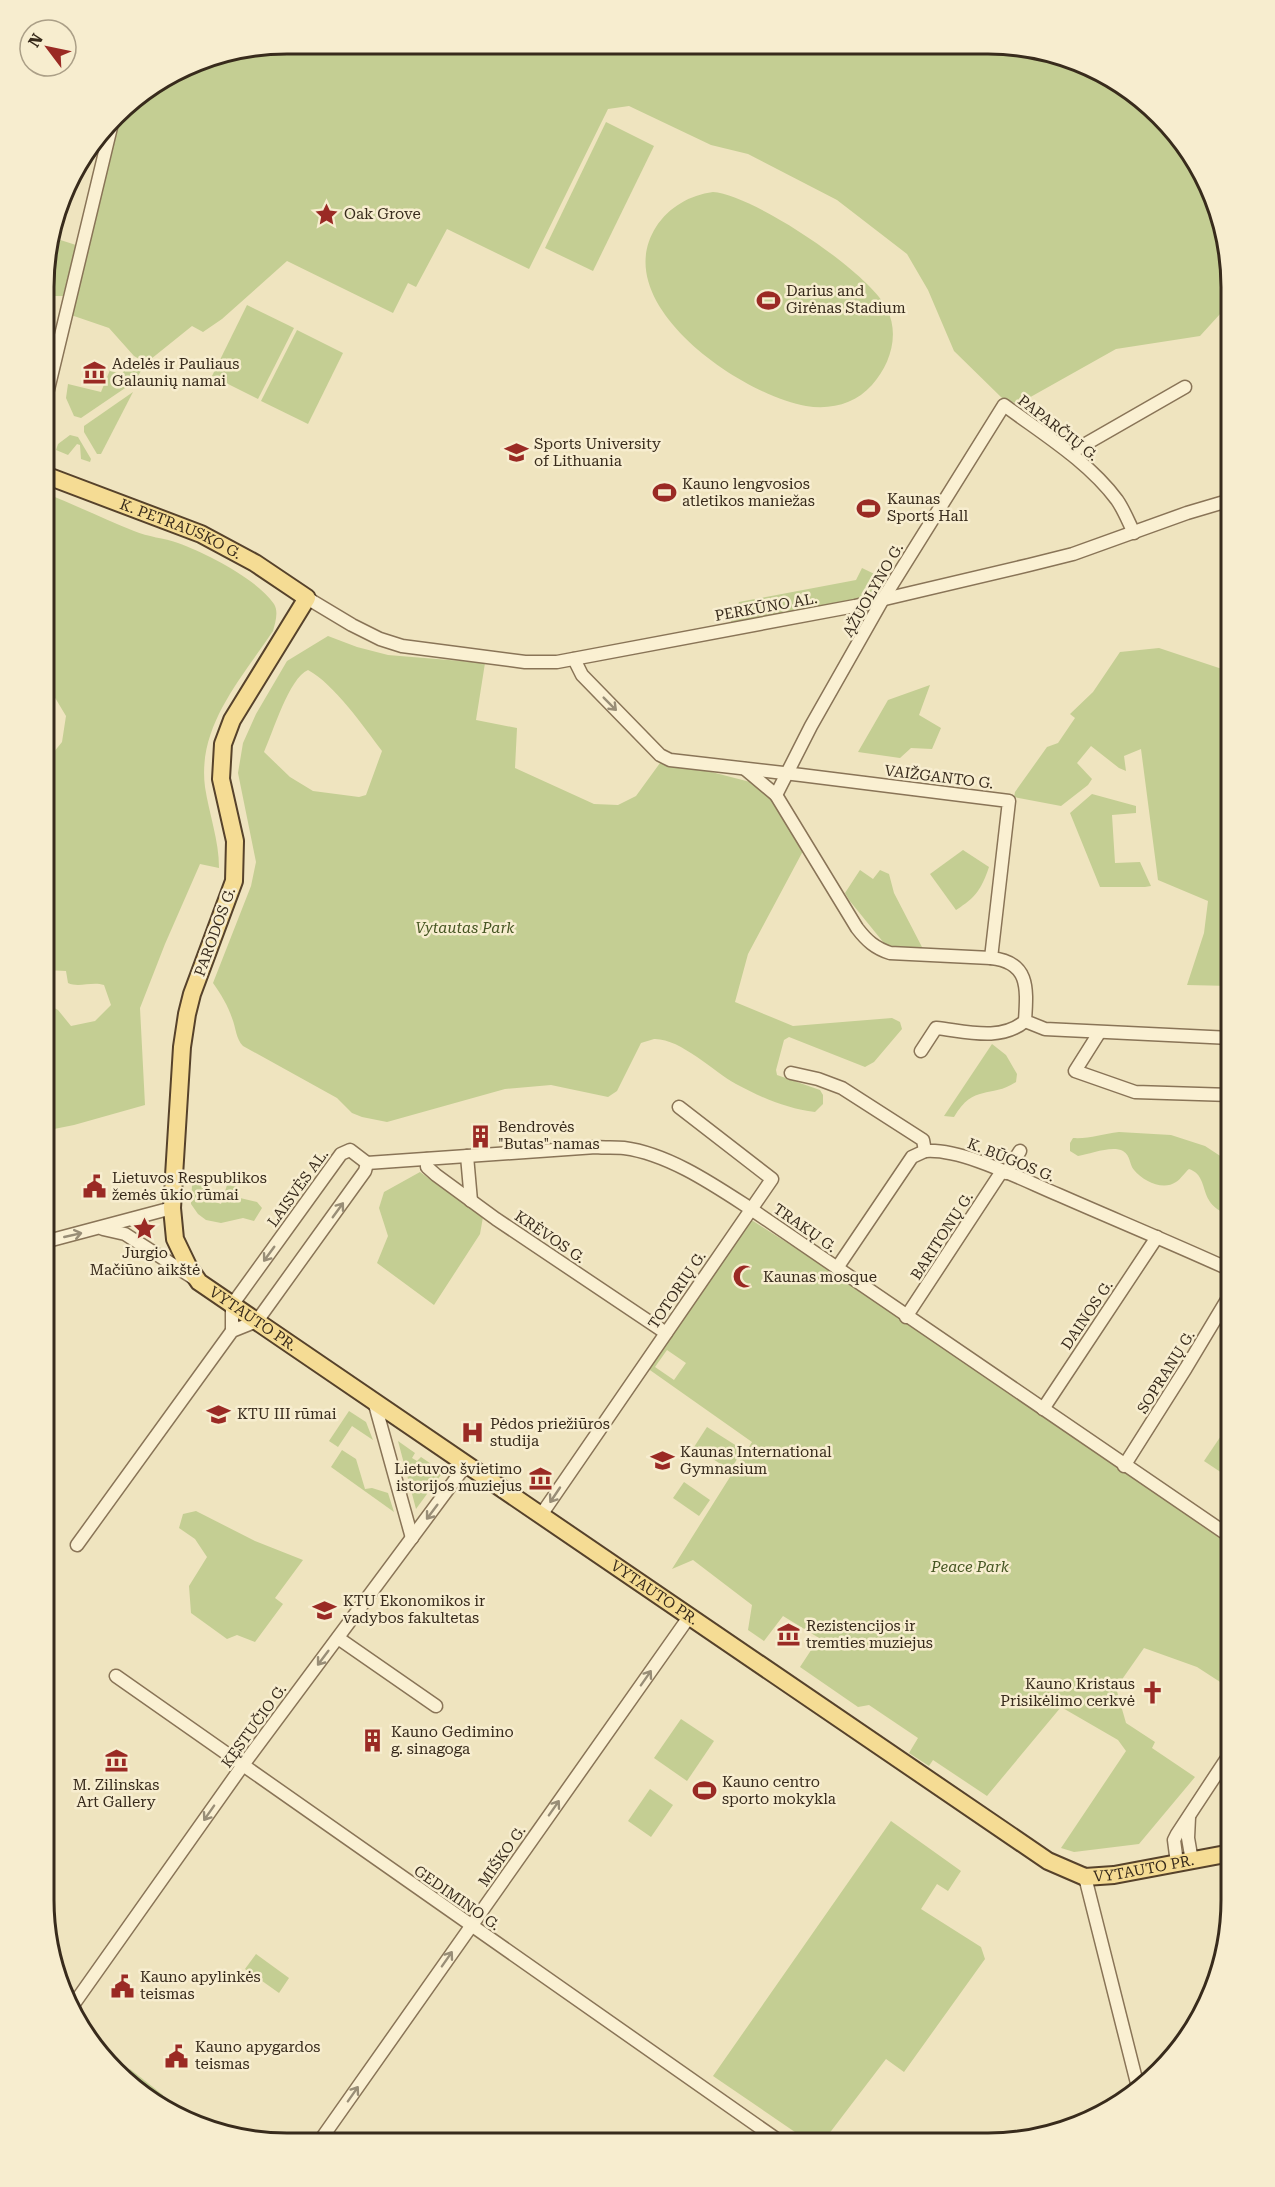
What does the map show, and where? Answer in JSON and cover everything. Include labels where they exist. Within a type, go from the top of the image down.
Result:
[{"type":"main road","name":"K. PETRAUSKO G.","points":[[54,478],[201,534],[255,563],[307,598]]},
{"type":"main road","name":"PARODOS G.","points":[[199,1282],[188,1266],[175,1239],[172,1208],[182,1047],[187,1014],[192,994],[234,881],[235,841],[221,779],[223,744],[232,720],[307,598]]},
{"type":"main road","name":"VYTAUTO PR.","points":[[199,1282],[1048,1861],[1085,1877],[1114,1875],[1221,1856]]},
{"type":"street","points":[[54,365],[108,138]]},
{"type":"street","points":[[1070,453],[1185,387]]},
{"type":"street","name":"PAPARČIŲ G.","points":[[1004,405],[1070,453],[1118,501],[1134,533]]},
{"type":"street","name":"ĄŽUOLYNO G.","points":[[776,795],[780,783],[788,773],[811,726],[883,599],[1004,405]]},
{"type":"street","name":"PERKŪNO AL.","points":[[307,598],[351,625],[402,646],[532,662],[557,662],[883,599],[1073,554],[1221,503]]},
{"type":"street","name":"VAIŽGANTO G.","points":[[574,659],[582,675],[660,756],[670,760],[1009,801],[991,958]]},
{"type":"street","points":[[744,768],[776,795],[857,928],[877,949],[890,953],[1009,960],[1017,966],[1023,977],[1027,999],[1025,1021],[1011,1031],[994,1034],[936,1028],[921,1051]]},
{"type":"street","points":[[1025,1021],[1045,1029],[1221,1038]]},
{"type":"street","points":[[1099,1033],[1075,1071],[1135,1092],[1221,1095]]},
{"type":"street","points":[[791,1073],[832,1084],[854,1095],[923,1140],[925,1151],[912,1157],[837,1269]]},
{"type":"street","name":"TOTORIŲ G.","points":[[541,1515],[772,1179],[679,1107]]},
{"type":"street","name":"TRAKŲ G.","points":[[367,1163],[596,1147],[624,1148],[652,1155],[705,1179],[751,1209],[1221,1530]]},
{"type":"street","name":"LAISVĖS AL.","points":[[232,1305],[341,1154],[350,1150],[367,1163]]},
{"type":"street","name":"K. BŪGOS G.","points":[[925,1151],[938,1150],[961,1155],[1221,1266]]},
{"type":"street","name":"BARITONŲ G.","points":[[906,1317],[1020,1151]]},
{"type":"street","points":[[467,1156],[471,1201]]},
{"type":"street","name":"KRĖVOS G.","points":[[427,1159],[427,1167],[436,1176],[666,1333]]},
{"type":"street","points":[[77,1545],[232,1331],[257,1322],[365,1172],[367,1163]]},
{"type":"street","points":[[54,1240],[172,1208]]},
{"type":"street","name":"VYTAUTO PR.","points":[[102,1228],[125,1234],[199,1282]]},
{"type":"street","name":"DAINOS G.","points":[[1043,1409],[1157,1237]]},
{"type":"street","points":[[232,1305],[232,1331]]},
{"type":"street","name":"SOPRANŲ G.","points":[[1124,1466],[1221,1310]]},
{"type":"street","points":[[374,1401],[412,1538]]},
{"type":"street","name":"KĘSTUČIO G.","points":[[77,2000],[243,1765],[466,1465]]},
{"type":"street","name":"MIŠKO G.","points":[[325,2133],[689,1617]]},
{"type":"street","points":[[338,1638],[436,1706]]},
{"type":"street","name":"GEDIMINO G.","points":[[116,1676],[768,2133]]},
{"type":"street","points":[[1184,1862],[1174,1840],[1221,1767]]},
{"type":"street","points":[[1085,1877],[1136,2079]]},
{"type":"green space","name":"Oak Grove","points":[[272,54],[1003,54],[1033,58],[1063,66],[1091,78],[1130,102],[1153,122],[1173,145],[1197,184],[1209,212],[1217,242],[1221,272],[1221,313],[1200,336],[1116,349],[1018,404],[1002,398],[954,351],[928,290],[907,254],[837,200],[748,154],[711,145],[629,106],[608,109],[529,269],[447,229],[416,287],[408,283],[393,313],[287,261],[222,319],[203,332],[192,326],[146,363],[134,356],[109,328],[71,315],[116,129],[145,102],[184,78],[212,66],[242,58]]},
{"type":"green space","points":[[606,122],[654,146],[593,271],[545,248]]},
{"type":"green space","points":[[713,192],[732,196],[755,206],[809,238],[835,257],[876,293],[891,319],[893,339],[884,368],[865,392],[842,404],[824,407],[806,406],[779,398],[717,365],[689,341],[665,315],[650,286],[646,256],[656,227],[681,203]]},
{"type":"green space","points":[[59,239],[76,245],[63,296],[54,296],[54,272]]},
{"type":"green space","points":[[247,305],[294,328],[258,399],[212,376]]},
{"type":"green space","points":[[297,330],[343,353],[308,424],[261,401]]},
{"type":"green space","points":[[129,364],[141,371],[134,382],[81,418],[74,416],[66,398],[68,384],[101,392],[110,370],[121,375]]},
{"type":"green space","points":[[133,392],[101,454],[97,454],[84,432],[84,426]]},
{"type":"green space","points":[[70,435],[78,437],[91,459],[90,462],[81,459],[80,445],[77,444],[68,455],[56,450],[58,444]]},
{"type":"green space","points":[[54,497],[134,531],[178,543],[202,553],[244,576],[274,604],[276,621],[273,631],[224,704],[208,744],[204,765],[205,787],[216,837],[219,868],[200,864],[140,1008],[145,1105],[54,1129],[54,1008],[71,1026],[95,1021],[111,1005],[104,985],[68,983],[66,971],[54,970],[54,752],[62,742],[66,716],[54,696]]},
{"type":"green space","points":[[862,568],[889,581],[881,597],[730,624],[739,602],[856,580]]},
{"type":"green space","name":"Vytautas Park","points":[[328,636],[388,655],[485,663],[476,720],[517,728],[515,768],[594,804],[618,805],[636,796],[660,763],[692,767],[758,784],[772,801],[803,851],[748,954],[735,1002],[793,1026],[892,1018],[900,1022],[902,1029],[874,1062],[865,1067],[789,1037],[784,1040],[776,1070],[777,1075],[820,1090],[823,1095],[823,1104],[815,1112],[774,1102],[727,1079],[675,1044],[654,1039],[641,1043],[617,1091],[608,1097],[551,1085],[505,1089],[387,1122],[352,1113],[337,1098],[243,1046],[237,1037],[228,1009],[213,983],[251,886],[256,862],[238,773],[243,743],[256,714],[287,661]],"holes":[[[308,670],[348,707],[382,751],[366,795],[359,797],[313,791],[290,777],[264,752],[282,706],[294,683]]]},
{"type":"green space","points":[[1159,648],[1221,669],[1221,986],[1187,985],[1204,933],[1208,901],[1158,880],[1141,749],[1124,756],[1126,771],[1091,746],[1077,763],[1092,779],[1088,785],[1061,806],[1014,797],[1015,792],[1047,747],[1058,743],[1075,718],[1070,714],[1093,692],[1120,652]]},
{"type":"green space","points":[[930,685],[919,715],[941,728],[932,749],[911,748],[900,758],[858,752],[888,700]]},
{"type":"green space","points":[[1092,794],[1136,806],[1136,813],[1112,815],[1115,863],[1140,862],[1151,886],[1100,887],[1070,813]]},
{"type":"green space","points":[[963,850],[989,867],[977,892],[956,910],[930,874]]},
{"type":"green space","points":[[860,870],[873,879],[880,870],[889,874],[894,893],[923,949],[888,948],[849,900],[845,893]]},
{"type":"green space","points":[[992,1044],[1006,1055],[1017,1074],[1016,1082],[998,1090],[976,1095],[961,1106],[954,1117],[944,1116]]},
{"type":"green space","points":[[1119,1132],[1171,1135],[1205,1146],[1221,1156],[1221,1210],[1212,1205],[1200,1178],[1189,1169],[1171,1185],[1159,1185],[1138,1174],[1132,1168],[1127,1155],[1118,1149],[1107,1149],[1078,1156],[1070,1151],[1073,1138]]},
{"type":"green space","points":[[420,1172],[483,1217],[480,1234],[434,1305],[377,1263],[388,1236],[379,1208],[384,1192]]},
{"type":"green space","points":[[195,1182],[207,1184],[207,1199],[221,1204],[227,1185],[237,1187],[240,1198],[257,1202],[262,1208],[254,1221],[243,1218],[221,1223],[206,1220],[191,1204],[192,1185]]},
{"type":"green space","name":"Peace Park","points":[[750,1221],[794,1247],[1221,1535],[1221,1683],[1197,1667],[1144,1648],[1116,1688],[1126,1723],[1155,1742],[1152,1748],[1195,1777],[1139,1844],[1074,1852],[1061,1848],[1126,1751],[1118,1740],[1061,1707],[987,1796],[933,1760],[929,1766],[909,1753],[918,1738],[869,1705],[858,1707],[800,1667],[819,1638],[783,1616],[764,1641],[748,1630],[752,1605],[693,1560],[672,1569],[752,1442],[647,1368]],"holes":[[[667,1350],[686,1363],[674,1380],[655,1367]]]},
{"type":"green space","points":[[349,1411],[366,1422],[373,1440],[352,1426],[338,1447],[329,1441]]},
{"type":"green space","points":[[707,1427],[743,1450],[730,1470],[694,1447]]},
{"type":"green space","points":[[1221,1436],[1221,1472],[1204,1461]]},
{"type":"green space","points":[[398,1441],[415,1453],[412,1458],[417,1461],[421,1457],[443,1472],[416,1509]]},
{"type":"green space","points":[[342,1450],[356,1459],[365,1489],[372,1488],[388,1493],[394,1512],[331,1467]]},
{"type":"green space","points":[[684,1482],[710,1500],[699,1516],[673,1498]]},
{"type":"green space","points":[[196,1511],[255,1541],[303,1560],[275,1598],[283,1604],[255,1642],[237,1635],[227,1639],[191,1613],[189,1586],[207,1557],[195,1539],[179,1528],[183,1514]]},
{"type":"green space","points":[[681,1719],[714,1741],[687,1781],[654,1758]]},
{"type":"green space","points":[[650,1789],[673,1805],[651,1837],[628,1821]]},
{"type":"green space","points":[[891,1821],[961,1871],[948,1891],[937,1884],[921,1909],[981,1947],[985,1959],[904,2072],[886,2059],[830,2133],[796,2133],[713,2076]]},
{"type":"green space","points":[[256,1954],[289,1978],[279,1993],[245,1969]]},
{"type":"green space","points":[[130,2069],[163,2095],[145,2085],[129,2071]]},
{"type":"place","name":"Oak Grove","points":[[326,214]]},
{"type":"place","name":"Darius and Girėnas Stadium","points":[[768,300]]},
{"type":"place","name":"Adelės ir Pauliaus Galaunių namai","points":[[94,373]]},
{"type":"place","name":"Sports University of Lithuania","points":[[516,453]]},
{"type":"place","name":"Kauno lengvosios atletikos maniežas","points":[[664,493]]},
{"type":"place","name":"Kaunas Sports Hall","points":[[869,508]]},
{"type":"place","name":"Bendrovės \"Butas\" namas","points":[[480,1136]]},
{"type":"place","name":"Lietuvos Respublikos žemės ūkio rūmai","points":[[94,1187]]},
{"type":"place","name":"Jurgio Mačiūno aikštė","points":[[145,1229]]},
{"type":"place","name":"Kaunas mosque","points":[[745,1277]]},
{"type":"place","name":"KTU III rūmai","points":[[219,1414]]},
{"type":"place","name":"Pėdos priežiūros studija","points":[[472,1433]]},
{"type":"place","name":"Kaunas International Gymnasium","points":[[662,1461]]},
{"type":"place","name":"Lietuvos švietimo istorijos muziejus","points":[[540,1478]]},
{"type":"place","name":"KTU Ekonomikos ir vadybos fakultetas","points":[[325,1610]]},
{"type":"place","name":"Rezistencijos ir tremties muziejus","points":[[788,1635]]},
{"type":"place","name":"Kauno Kristaus Prisikėlimo cerkvė","points":[[1153,1693]]},
{"type":"place","name":"Kauno Gedimino g. sinagoga","points":[[373,1741]]},
{"type":"place","name":"M. Zilinskas Art Gallery","points":[[116,1761]]},
{"type":"place","name":"Kauno centro sporto mokykla","points":[[704,1791]]},
{"type":"place","name":"Kauno apylinkės teismas","points":[[122,1986]]},
{"type":"place","name":"Kauno apygardos teismas","points":[[177,2056]]}]
